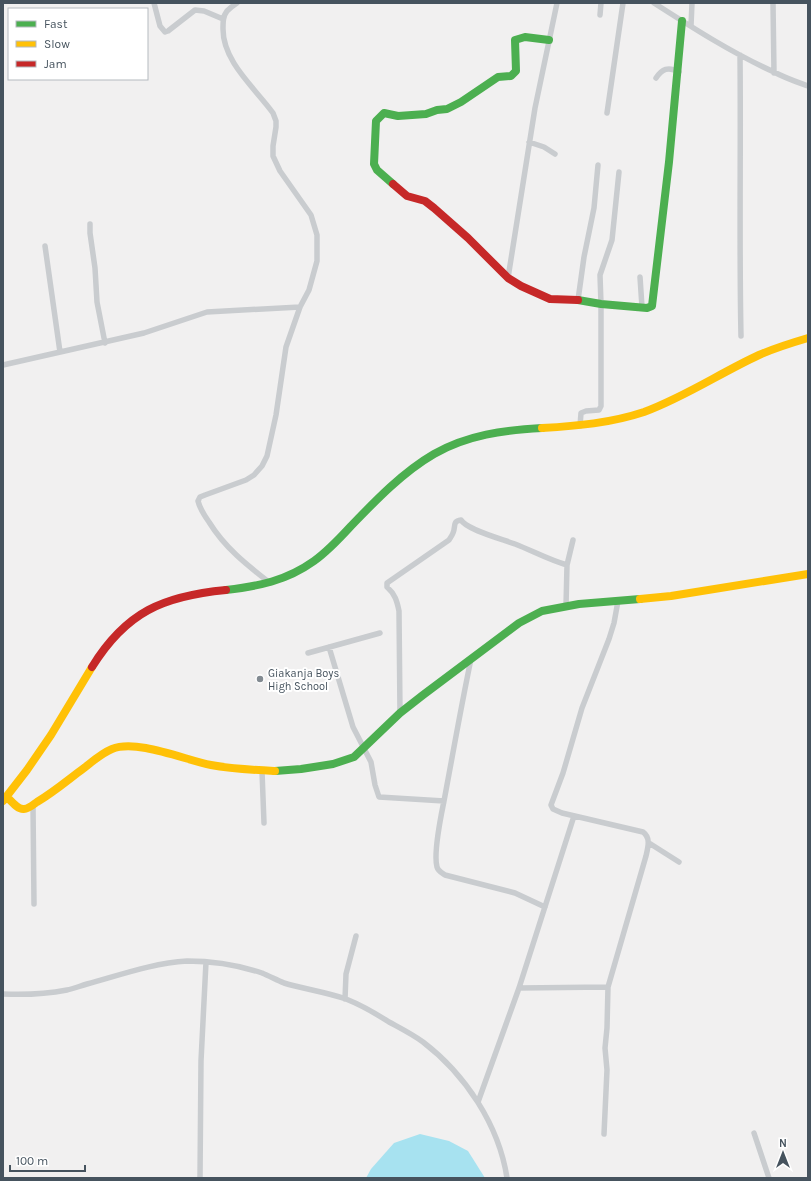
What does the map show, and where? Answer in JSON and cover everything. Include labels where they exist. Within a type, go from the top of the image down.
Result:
[{"type":"street","points":[[154,3],[160,26],[165,32],[195,10],[204,11],[223,20]]},
{"type":"street","points":[[237,3],[227,11],[223,20],[223,37],[226,48],[231,59],[273,113],[276,122],[273,156],[280,171],[311,215],[316,235],[317,261],[315,273],[309,290],[300,307],[286,347],[276,415],[267,456],[262,466],[254,475],[246,480],[205,495],[198,500],[199,508],[227,546],[240,559],[270,583]]},
{"type":"street","points":[[508,278],[534,108],[557,3]]},
{"type":"street","points":[[600,15],[601,3]]},
{"type":"street","points":[[607,113],[623,3]]},
{"type":"street","points":[[654,3],[740,55],[774,73],[808,86]]},
{"type":"street","points":[[691,26],[692,3]]},
{"type":"street","points":[[773,3],[774,73]]},
{"type":"street","points":[[549,40],[525,38],[515,40],[516,70],[514,74],[512,76],[498,77],[478,92],[455,106],[426,114],[398,116],[384,113],[376,121],[374,164],[377,170],[407,196],[425,201],[434,208],[468,238],[508,278],[550,299],[578,300],[601,304],[650,307],[653,303],[666,199],[679,72],[682,21]]},
{"type":"street","points":[[740,55],[741,142],[739,251],[741,336]]},
{"type":"street","points":[[656,78],[664,69],[679,72]]},
{"type":"street","points":[[529,142],[544,147],[555,154]]},
{"type":"street","points":[[578,300],[584,257],[594,208],[598,165]]},
{"type":"street","points":[[580,426],[581,413],[599,410],[601,406],[600,275],[612,240],[619,172]]},
{"type":"street","points":[[90,224],[97,302],[105,343]]},
{"type":"street","points":[[45,246],[60,352]]},
{"type":"street","points":[[640,277],[642,307]]},
{"type":"street","points":[[3,366],[144,334],[207,312],[300,307]]},
{"type":"street","points":[[808,338],[754,356],[679,397],[649,411],[608,422],[580,426],[505,430],[467,438],[434,454],[420,464],[377,500],[316,561],[303,569],[270,583],[247,588],[216,590],[181,596],[147,610],[132,620],[120,631],[97,658],[49,739],[5,799],[24,809],[33,805],[97,758],[112,749],[120,747],[154,750],[230,769],[262,771],[301,769],[322,766],[354,757],[400,713],[423,694],[529,617],[542,611],[566,606],[671,596],[808,574]]},
{"type":"street","points":[[400,713],[399,611],[393,593],[387,587],[388,583],[449,540],[454,532],[456,520],[461,520],[463,523],[484,533],[504,539],[550,560],[567,565]]},
{"type":"street","points":[[566,606],[567,565],[573,540]]},
{"type":"street","points":[[604,1134],[607,1070],[605,1048],[608,988],[643,869],[649,843],[648,836],[643,832],[574,816],[553,809],[551,803],[563,773],[582,708],[609,639],[618,601]]},
{"type":"street","points":[[308,653],[380,633]]},
{"type":"street","points":[[328,647],[353,727],[363,750],[371,762],[375,785],[379,797],[444,801]]},
{"type":"street","points":[[471,659],[454,738],[444,801],[436,859],[438,870],[446,875],[515,893],[545,906]]},
{"type":"street","points":[[262,771],[264,824]]},
{"type":"street","points":[[33,805],[34,904]]},
{"type":"street","points":[[478,1102],[520,988],[574,816]]},
{"type":"street","points":[[649,843],[679,862]]},
{"type":"street","points":[[345,999],[346,974],[356,936]]},
{"type":"street","points":[[200,1178],[201,1061],[206,962]]},
{"type":"street","points":[[3,994],[67,990],[166,963],[206,962],[247,968],[282,982],[345,999],[365,1007],[423,1042],[452,1069],[478,1102],[486,1116],[500,1146],[505,1163],[507,1178]]},
{"type":"street","points":[[520,988],[608,988]]},
{"type":"street","points":[[754,1133],[769,1178]]},
{"type":"water","points":[[420,1134],[449,1141],[468,1151],[485,1178],[366,1178],[371,1169],[394,1143]]},
{"type":"traffic: fast","points":[[578,300],[601,304],[647,308],[652,306],[669,162],[682,21]]},
{"type":"traffic: fast","points":[[393,184],[377,170],[374,164],[376,121],[384,113],[398,116],[426,114],[437,110],[447,109],[461,102],[498,77],[511,76],[516,71],[515,40],[525,37],[549,40]]},
{"type":"traffic: fast","points":[[226,590],[272,582],[304,568],[329,549],[390,487],[411,469],[434,454],[459,442],[473,438],[500,432],[542,428]]},
{"type":"traffic: fast","points":[[275,771],[333,764],[354,757],[400,713],[423,695],[519,623],[542,611],[579,604],[640,599]]},
{"type":"traffic: slow","points":[[542,428],[594,423],[619,419],[644,412],[674,399],[759,355],[808,338]]},
{"type":"traffic: slow","points":[[640,599],[671,596],[808,574]]},
{"type":"traffic: slow","points":[[3,801],[51,735],[92,667]]},
{"type":"traffic: slow","points":[[7,797],[19,808],[28,808],[55,790],[101,755],[112,749],[122,747],[147,748],[219,766],[275,771]]},
{"type":"traffic: jam","points":[[393,184],[407,196],[425,201],[434,208],[468,238],[508,278],[521,286],[550,299],[578,300]]},
{"type":"traffic: jam","points":[[92,667],[105,648],[118,633],[148,610],[165,602],[183,597],[226,590]]},
{"type":"place","name":"Giakanja Boys High School","points":[[260,679]]}]
